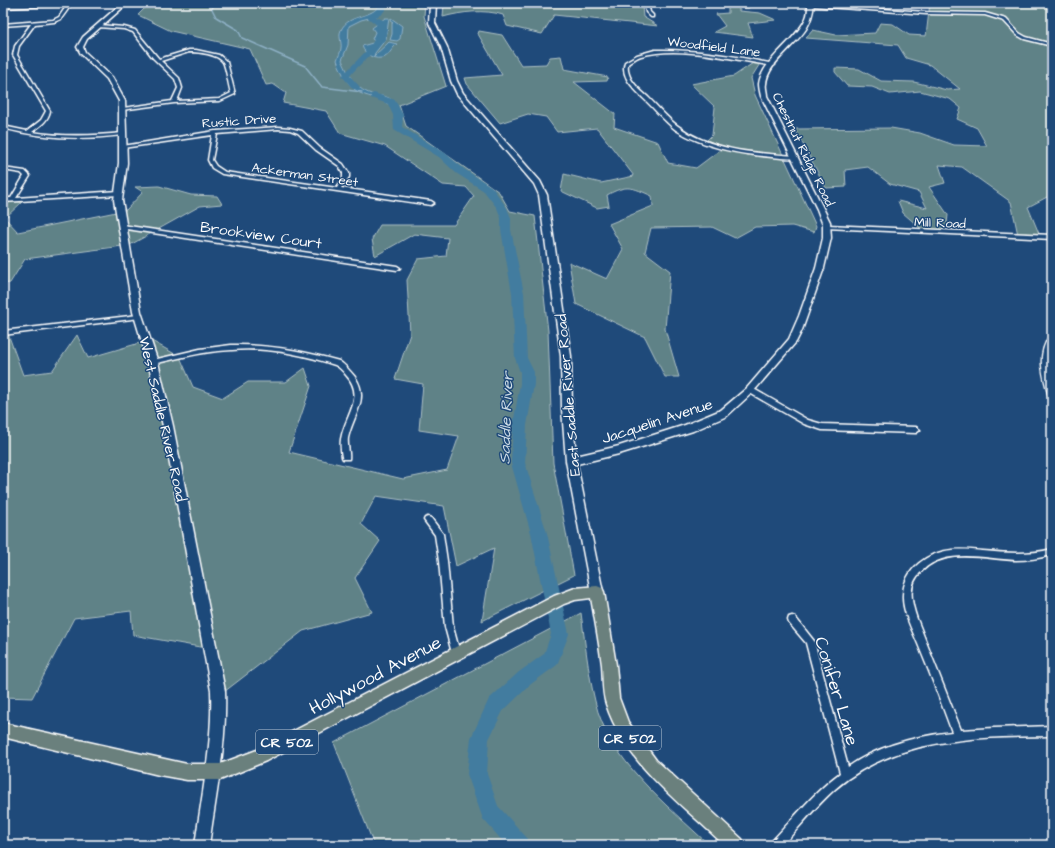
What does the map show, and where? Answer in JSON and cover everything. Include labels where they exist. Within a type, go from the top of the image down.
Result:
[{"type":"main road","name":"Hollywood Avenue","points":[[3,730],[159,767],[187,772],[214,772],[238,766],[261,756],[548,605],[570,595],[597,592]]},
{"type":"main road","name":"East Saddle River Road","points":[[597,592],[610,675],[612,704],[622,724],[649,764],[669,786],[736,845]]},
{"type":"street","points":[[3,7],[101,3]]},
{"type":"street","name":"West Saddle River Road","points":[[125,3],[83,41],[81,50],[110,78],[119,92],[123,109],[123,147],[118,200],[122,227],[138,317],[153,362],[179,478],[218,691],[219,720],[214,772],[202,845]]},
{"type":"street","name":"East Saddle River Road","points":[[433,3],[432,23],[444,47],[454,81],[460,94],[522,164],[537,183],[543,195],[566,356],[567,409],[571,461],[597,592]]},
{"type":"street","points":[[646,3],[648,12],[652,16]]},
{"type":"street","points":[[3,25],[57,20],[69,4]]},
{"type":"street","points":[[811,4],[926,13],[985,14],[1005,20],[1018,34],[1025,38],[1052,45]]},
{"type":"street","name":"Chestnut Ridge Road","points":[[811,4],[811,17],[805,27],[763,76],[762,91],[821,209],[828,227]]},
{"type":"street","points":[[28,132],[43,120],[48,111],[15,55],[17,46],[34,23]]},
{"type":"street","points":[[99,26],[132,30],[158,61],[178,79],[180,88],[174,102]]},
{"type":"street","points":[[123,109],[174,102],[220,100],[231,96],[233,92],[226,62],[218,56],[193,50],[158,61]]},
{"type":"street","name":"Woodfield Lane","points":[[773,65],[664,50],[637,55],[626,63],[624,69],[634,85],[671,122],[695,138],[722,148],[746,153],[795,157]]},
{"type":"street","points":[[3,127],[28,132],[81,138],[123,134]]},
{"type":"street","name":"Rustic Drive","points":[[123,147],[214,132],[278,128],[295,130],[344,169],[346,173],[345,181],[338,190]]},
{"type":"street","name":"Ackerman Street","points":[[214,132],[209,156],[211,164],[218,170],[233,175],[431,202]]},
{"type":"street","points":[[3,169],[22,172],[27,176],[12,200]]},
{"type":"street","points":[[3,200],[119,193]]},
{"type":"street","name":"Brookview Court","points":[[122,227],[397,268]]},
{"type":"street","name":"Jacquelin Avenue","points":[[571,461],[619,450],[703,422],[724,413],[750,390],[793,340],[798,332],[823,253],[828,227]]},
{"type":"street","name":"Mill Road","points":[[828,227],[1052,237]]},
{"type":"street","points":[[3,333],[138,317]]},
{"type":"street","points":[[1052,336],[1046,346],[1044,364],[1052,397]]},
{"type":"street","points":[[153,362],[217,349],[235,348],[282,351],[337,363],[344,367],[353,379],[359,393],[359,402],[345,435],[344,448],[346,457]]},
{"type":"street","points":[[750,390],[806,422],[818,426],[916,430]]},
{"type":"street","points":[[428,520],[439,534],[449,627],[456,653]]},
{"type":"street","points":[[958,734],[912,618],[906,596],[908,584],[924,563],[934,557],[953,553],[1037,555],[1052,552]]},
{"type":"street","name":"Conifer Lane","points":[[792,620],[810,641],[845,775]]},
{"type":"street","points":[[776,845],[817,800],[845,775],[888,752],[916,742],[958,734],[1052,731]]},
{"type":"green space","points":[[150,3],[425,3],[424,16],[446,86],[399,105],[406,126],[499,192],[510,211],[535,216],[548,331],[553,463],[574,575],[482,621],[494,548],[456,566],[444,506],[376,496],[361,524],[380,541],[355,578],[372,612],[303,631],[220,695],[211,649],[133,635],[131,611],[74,618],[32,698],[3,697],[3,334],[7,331],[23,375],[52,371],[77,335],[88,358],[150,340],[180,357],[193,387],[223,398],[248,382],[286,382],[305,368],[311,386],[289,452],[403,479],[447,470],[459,436],[419,430],[423,384],[395,379],[410,334],[407,280],[418,259],[446,256],[448,238],[414,234],[375,256],[372,239],[380,225],[454,225],[474,196],[466,187],[443,185],[385,146],[340,133],[326,111],[283,103],[286,93],[273,84],[266,85],[250,49],[171,31],[138,15]]},
{"type":"green space","points":[[444,3],[483,3],[496,7],[506,3],[609,3],[642,6],[643,17],[658,26],[554,15],[542,34],[507,26],[503,15],[496,13],[473,12],[443,17]]},
{"type":"green space","points":[[728,3],[749,3],[749,8],[739,8],[739,11],[760,13],[776,20],[748,23],[753,37],[714,32],[725,26],[716,14],[728,13]]},
{"type":"green space","points":[[930,3],[1047,3],[1046,6],[1052,9],[1052,197],[1049,196],[1028,207],[1040,236],[1018,235],[1011,202],[962,167],[939,165],[945,183],[929,187],[948,215],[946,233],[925,232],[903,213],[898,201],[927,208],[919,192],[890,184],[868,167],[845,170],[846,187],[826,188],[795,129],[891,128],[920,133],[954,145],[987,146],[977,128],[957,119],[961,108],[950,99],[920,91],[890,94],[872,87],[847,86],[835,72],[835,68],[859,69],[881,81],[914,82],[947,90],[960,89],[930,65],[906,58],[898,45],[806,38],[813,30],[836,35],[875,33],[880,23],[893,24],[909,35],[926,36]]},
{"type":"green space","points":[[479,31],[502,35],[521,65],[546,64],[550,57],[561,56],[564,69],[608,77],[607,81],[574,82],[615,114],[614,127],[658,142],[668,163],[696,168],[724,147],[707,140],[712,135],[715,107],[691,84],[734,76],[756,61],[761,62],[751,78],[755,95],[816,226],[814,232],[792,226],[755,227],[735,238],[712,227],[651,228],[645,252],[670,271],[665,329],[679,377],[665,377],[645,337],[576,304],[569,262],[607,279],[623,249],[609,224],[653,206],[652,196],[630,188],[620,189],[607,195],[609,206],[597,208],[561,191],[564,174],[601,183],[634,176],[597,128],[557,132],[546,117],[528,114],[500,123],[467,84],[465,78],[502,75],[478,34]]},
{"type":"green space","points":[[159,186],[191,195],[217,196],[222,204],[200,206],[130,245],[25,259],[10,283],[3,284],[3,201],[22,202],[5,218],[18,232],[126,210],[143,192],[135,187]]},
{"type":"green space","points":[[581,613],[595,701],[602,722],[613,742],[626,762],[658,798],[709,845],[374,845],[334,743]]},
{"type":"water","points":[[382,3],[390,3],[377,16],[361,20],[349,26],[348,45],[342,60],[354,82],[358,86],[368,93],[387,97],[393,101],[388,104],[355,90],[341,71],[337,60],[341,50],[341,30],[349,21],[372,12]]},
{"type":"water","points":[[385,18],[389,18],[386,39],[374,56],[389,42],[397,44],[385,57],[374,58],[365,52],[362,46],[376,42],[372,39],[375,32],[372,28]]},
{"type":"water","points":[[391,18],[402,26],[400,39],[397,41],[390,40],[393,23],[390,21]]},
{"type":"waterway","points":[[215,3],[212,9],[216,17],[238,30],[242,38],[305,66],[322,87],[362,92]]},
{"type":"waterway","name":"Saddle River","points":[[356,87],[346,76],[377,43],[382,26],[380,22],[371,17],[379,12],[386,3]]},
{"type":"waterway","name":"Saddle River","points":[[374,96],[392,102],[398,115],[397,128],[442,155],[460,171],[488,189],[502,208],[506,218],[506,230],[518,293],[521,358],[527,372],[527,384],[520,425],[518,463],[539,533],[560,634],[551,659],[525,678],[496,705],[480,738],[477,774],[490,812],[520,845]]}]
